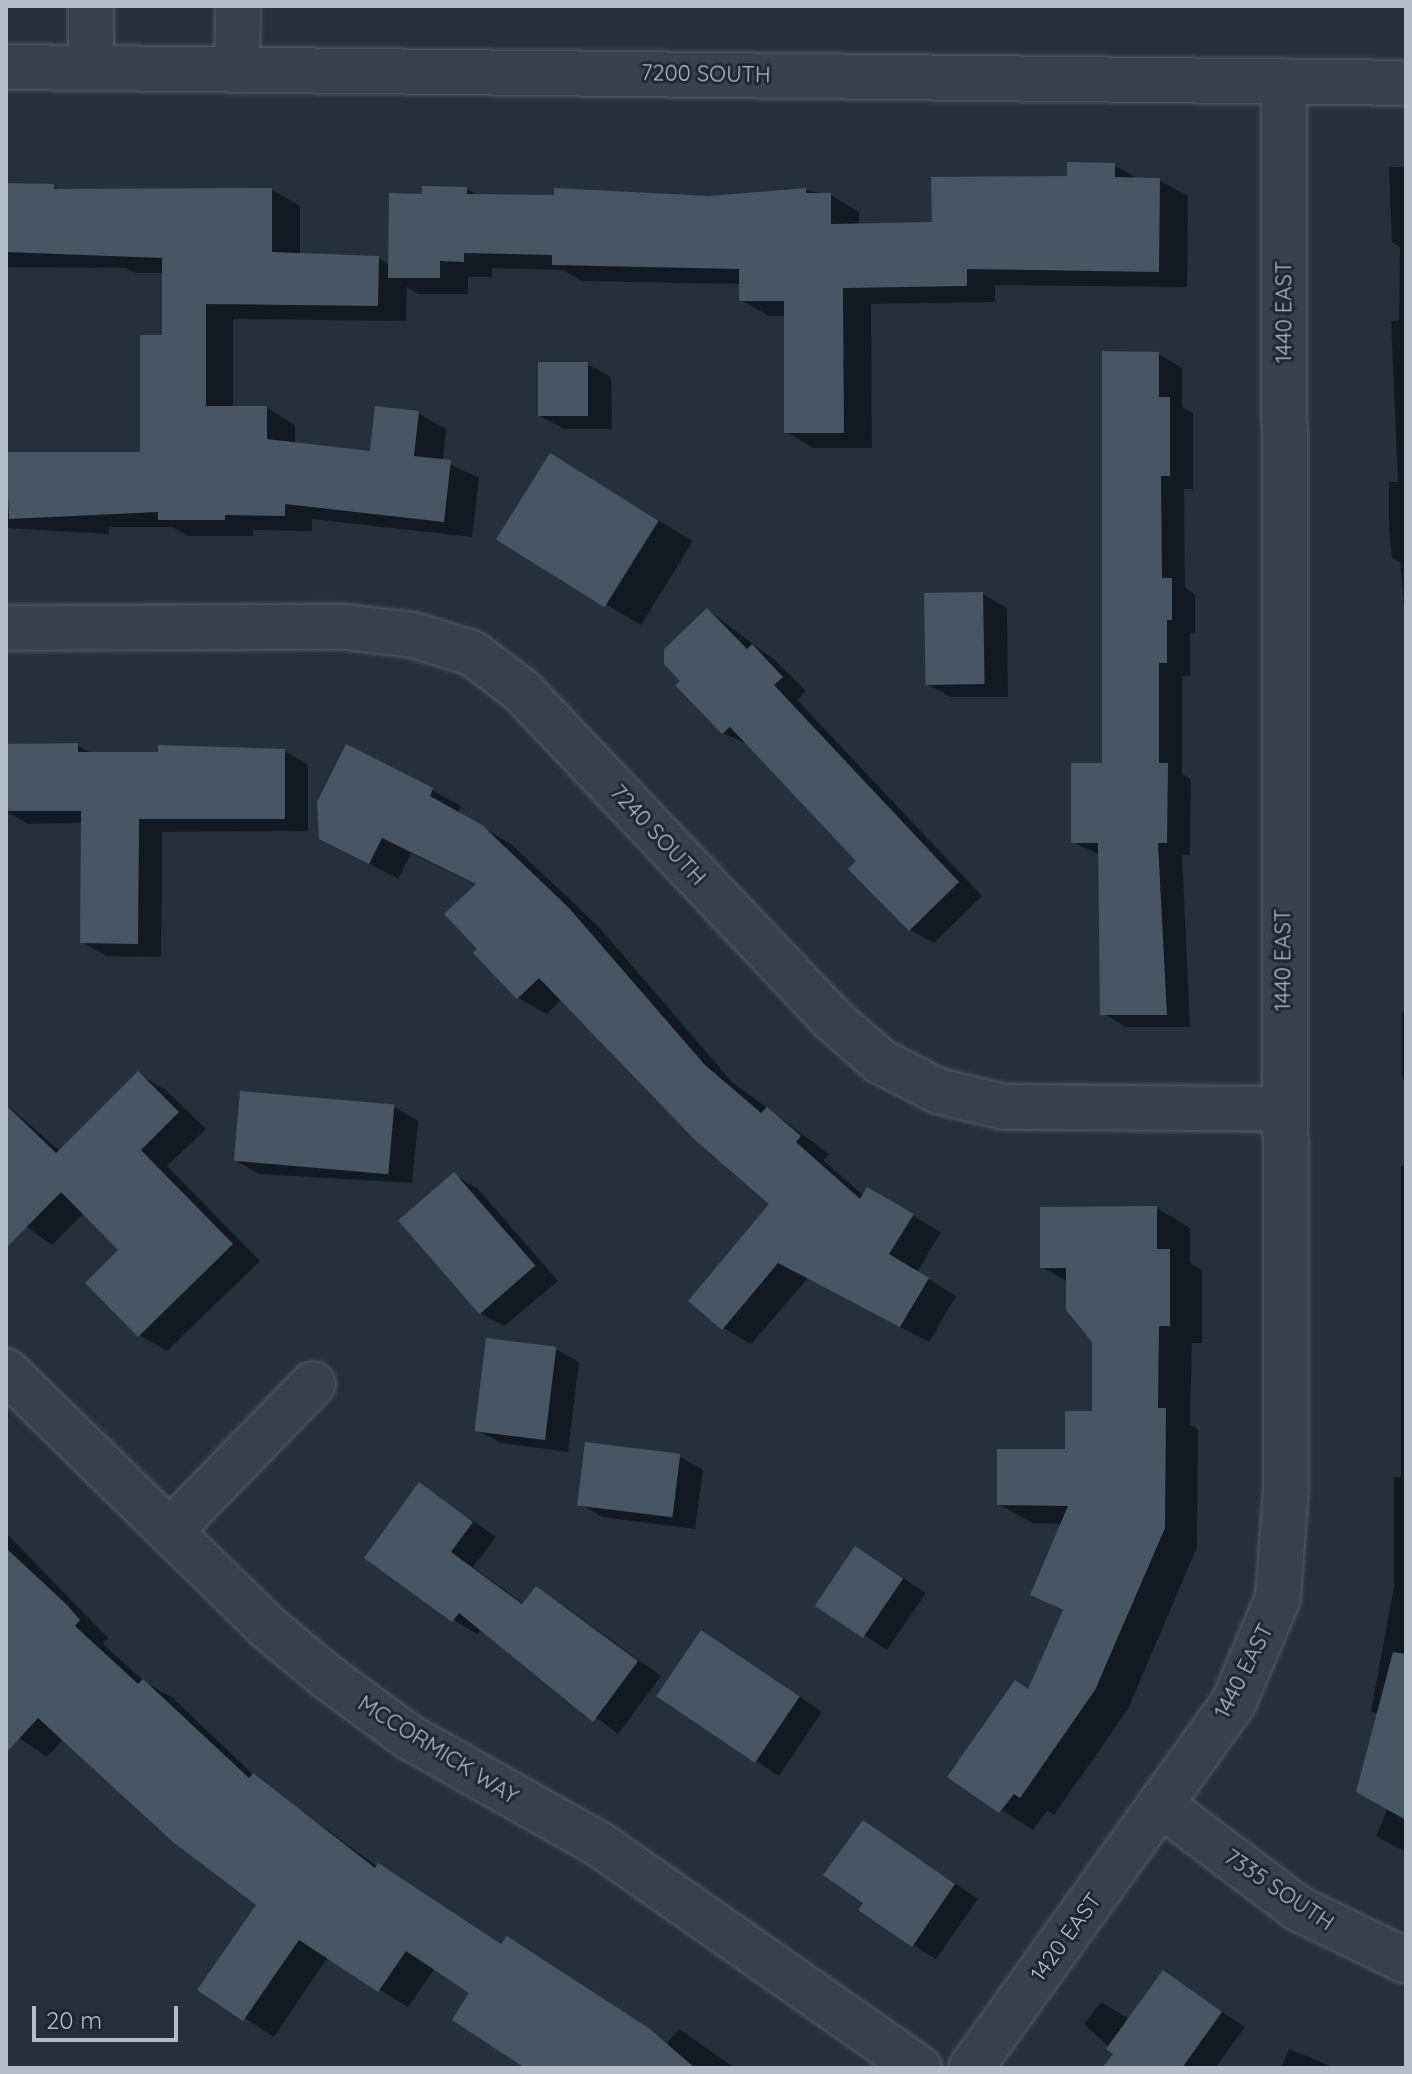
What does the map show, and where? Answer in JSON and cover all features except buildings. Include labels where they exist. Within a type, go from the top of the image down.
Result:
[{"type":"street","points":[[91,6],[91,68]]},
{"type":"street","points":[[237,69],[238,6]]},
{"type":"street","name":"7200 SOUTH","points":[[6,67],[1406,83]]},
{"type":"street","name":"1440 EAST","points":[[1161,1805],[1233,1704],[1278,1598],[1286,1501],[1283,1109],[1284,81]]},
{"type":"street","name":"7240 SOUTH","points":[[6,628],[345,627],[413,635],[472,653],[522,691],[832,1019],[880,1061],[938,1091],[1004,1107],[1283,1109]]},
{"type":"street","name":"MCCORMICK WAY","points":[[6,1371],[267,1627],[409,1737],[599,1844],[919,2068]]},
{"type":"street","points":[[170,1531],[313,1384]]},
{"type":"street","name":"7335 SOUTH","points":[[1161,1805],[1299,1909],[1406,1961]]},
{"type":"street","name":"1420 EAST","points":[[971,2068],[1161,1805]]}]
